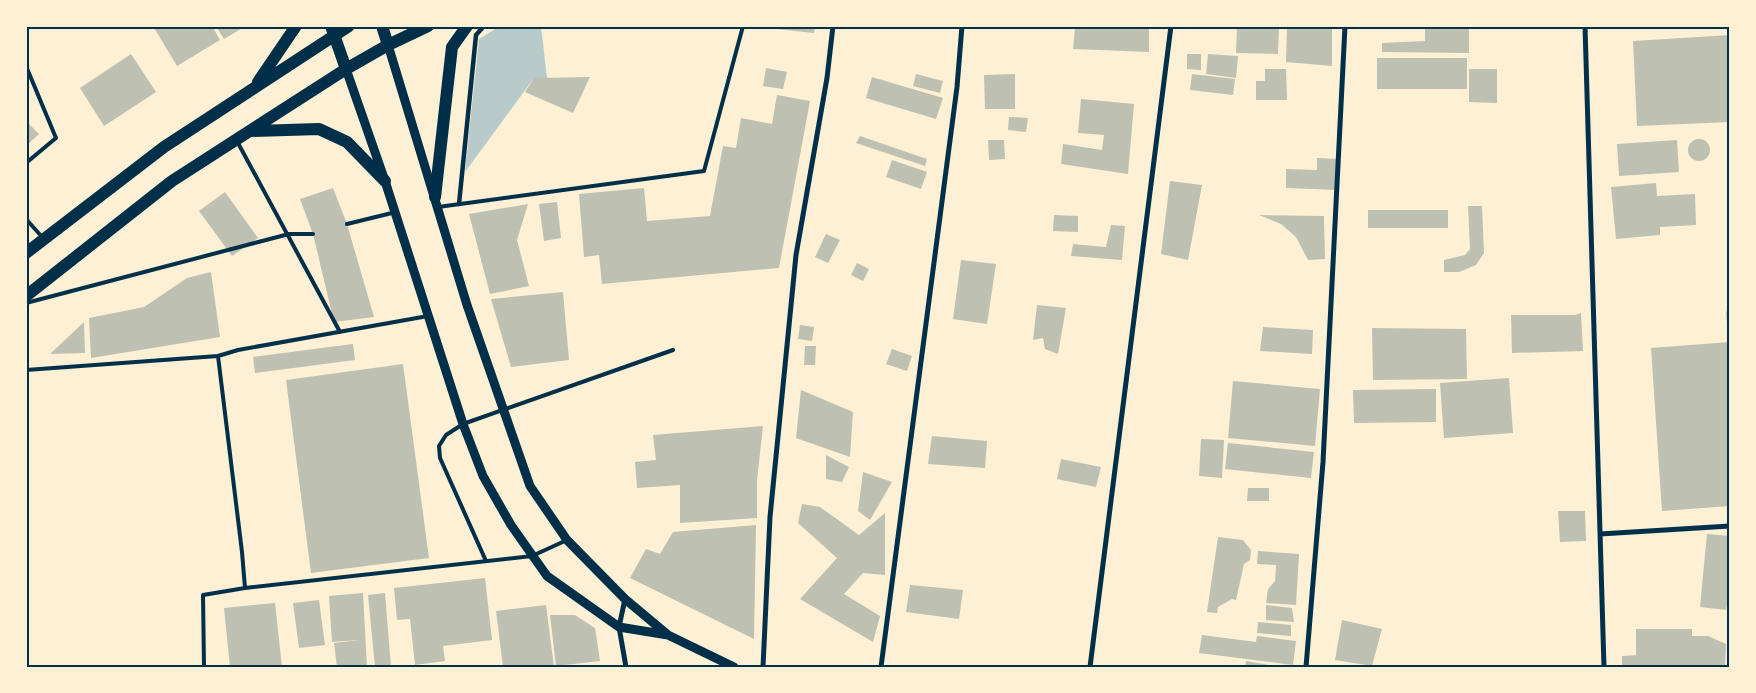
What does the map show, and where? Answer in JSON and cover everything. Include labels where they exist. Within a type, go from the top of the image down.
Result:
[{"type":"main road","points":[[253,88],[296,26]]},
{"type":"main road","points":[[26,253],[43,238],[164,147],[253,88],[333,31],[349,26]]},
{"type":"main road","points":[[382,26],[388,45]]},
{"type":"main road","points":[[26,296],[172,181],[346,69],[388,45],[428,26]]},
{"type":"main road","points":[[436,202],[452,46],[467,26]]},
{"type":"main road","points":[[333,31],[346,69]]},
{"type":"main road","points":[[250,131],[319,129],[347,142],[386,180]]},
{"type":"street","points":[[459,204],[476,35],[484,26]]},
{"type":"street","points":[[763,667],[770,517],[796,254],[827,78],[833,26]]},
{"type":"street","points":[[881,667],[955,107],[962,26]]},
{"type":"street","points":[[1090,667],[1171,26]]},
{"type":"street","points":[[1306,667],[1323,462],[1345,26]]},
{"type":"street","points":[[1585,26],[1604,667]]},
{"type":"street","points":[[388,45],[467,305],[530,486],[567,540],[625,599],[668,635],[734,667]]},
{"type":"street","points":[[346,69],[386,180],[463,424],[483,476],[511,525],[547,576],[619,627],[668,635]]},
{"type":"street","points":[[1600,534],[1730,526]]},
{"type":"street","points":[[625,599],[619,627],[626,667]]},
{"type":"lane","points":[[436,202],[459,204],[704,171],[743,26]]},
{"type":"lane","points":[[26,66],[56,138],[26,163]]},
{"type":"lane","points":[[236,140],[289,234],[340,332]]},
{"type":"lane","points":[[347,224],[396,212]]},
{"type":"lane","points":[[26,219],[43,238]]},
{"type":"lane","points":[[26,303],[289,234],[313,234]]},
{"type":"lane","points":[[26,370],[218,356],[238,350],[429,316]]},
{"type":"lane","points":[[486,561],[440,458],[439,446],[446,436],[463,424],[502,409],[673,350]]},
{"type":"lane","points":[[218,356],[245,588]]},
{"type":"lane","points":[[204,667],[203,595],[245,588],[532,556],[567,540]]},
{"type":"shaded area","points":[[500,26],[541,26],[547,78],[534,78],[465,172],[479,39]]},
{"type":"building","points":[[153,26],[212,26],[220,40],[177,66]]},
{"type":"building","points":[[216,26],[246,26],[224,39]]},
{"type":"building","points":[[776,26],[815,26],[814,33],[776,29]]},
{"type":"building","points":[[1075,26],[1149,26],[1149,52],[1073,49]]},
{"type":"building","points":[[1237,26],[1279,26],[1278,54],[1236,53]]},
{"type":"building","points":[[1287,26],[1332,26],[1332,66],[1286,62]]},
{"type":"building","points":[[1425,26],[1469,26],[1469,53],[1382,52],[1382,43],[1425,41]]},
{"type":"building","points":[[1730,35],[1730,122],[1637,126],[1633,41]]},
{"type":"building","points":[[131,54],[156,92],[104,126],[80,88]]},
{"type":"building","points":[[1187,54],[1201,54],[1201,70],[1187,69]]},
{"type":"building","points":[[1208,54],[1238,56],[1236,78],[1206,74]]},
{"type":"building","points":[[1377,58],[1467,58],[1467,89],[1377,89]]},
{"type":"building","points":[[766,68],[787,72],[783,89],[763,86]]},
{"type":"building","points":[[1265,69],[1286,69],[1287,100],[1256,100],[1256,81],[1265,81]]},
{"type":"building","points":[[1469,69],[1497,69],[1497,103],[1469,102]]},
{"type":"building","points":[[916,74],[943,81],[940,93],[913,86]]},
{"type":"building","points":[[1015,74],[1015,109],[985,109],[984,75]]},
{"type":"building","points":[[1192,74],[1235,79],[1233,95],[1190,90]]},
{"type":"building","points":[[590,77],[573,113],[525,92],[534,78]]},
{"type":"building","points":[[872,77],[943,98],[936,119],[866,98]]},
{"type":"building","points":[[777,95],[810,101],[779,268],[602,284],[599,255],[584,257],[579,194],[644,188],[647,221],[710,216],[723,146],[736,148],[741,118],[772,124]]},
{"type":"building","points":[[1081,99],[1134,104],[1128,174],[1061,164],[1063,144],[1102,150],[1104,135],[1078,133]]},
{"type":"building","points":[[1009,117],[1028,118],[1026,132],[1008,130]]},
{"type":"building","points":[[26,121],[39,134],[26,146]]},
{"type":"building","points":[[860,136],[927,159],[925,166],[856,143]]},
{"type":"building","points":[[1699,139],[1707,142],[1710,150],[1707,158],[1699,161],[1691,158],[1688,150],[1691,142]]},
{"type":"building","points":[[988,140],[1004,140],[1005,159],[989,160]]},
{"type":"building","points":[[1677,140],[1679,172],[1619,176],[1617,144]]},
{"type":"building","points":[[1317,158],[1338,159],[1337,190],[1286,188],[1286,169],[1317,170]]},
{"type":"building","points":[[892,160],[927,172],[921,189],[886,177]]},
{"type":"building","points":[[1170,181],[1202,185],[1188,260],[1161,254]]},
{"type":"building","points":[[1656,183],[1657,196],[1695,194],[1696,225],[1660,227],[1660,235],[1616,239],[1611,187]]},
{"type":"building","points":[[333,188],[347,224],[374,317],[334,322],[313,234],[300,199]]},
{"type":"building","points":[[225,192],[258,238],[232,256],[199,211]]},
{"type":"building","points":[[557,202],[561,238],[544,241],[539,204]]},
{"type":"building","points":[[528,204],[517,240],[529,286],[490,294],[469,214]]},
{"type":"building","points":[[1468,206],[1482,206],[1484,253],[1476,265],[1459,272],[1444,272],[1444,260],[1465,255],[1470,249]]},
{"type":"building","points":[[1368,210],[1448,210],[1448,228],[1368,228]]},
{"type":"building","points":[[1054,215],[1078,216],[1078,232],[1053,231]]},
{"type":"building","points":[[1259,215],[1324,216],[1325,259],[1308,260],[1296,237],[1281,224]]},
{"type":"building","points":[[1111,225],[1125,226],[1122,260],[1071,256],[1073,244],[1106,247]]},
{"type":"building","points":[[826,234],[840,240],[828,263],[815,257]]},
{"type":"building","points":[[961,260],[996,264],[987,324],[953,319]]},
{"type":"building","points":[[857,263],[869,269],[863,281],[851,275]]},
{"type":"building","points":[[211,272],[220,337],[91,358],[89,318],[144,307],[187,278]]},
{"type":"building","points":[[563,292],[569,360],[511,367],[491,299]]},
{"type":"building","points":[[1037,305],[1066,308],[1058,354],[1045,349],[1043,338],[1033,340]]},
{"type":"building","points":[[1730,310],[1730,340],[1728,340],[1726,311]]},
{"type":"building","points":[[1581,313],[1583,351],[1512,353],[1511,315],[1575,315]]},
{"type":"building","points":[[84,322],[85,353],[50,354]]},
{"type":"building","points":[[800,325],[814,327],[812,341],[798,339]]},
{"type":"building","points":[[1263,327],[1313,330],[1312,354],[1260,351]]},
{"type":"building","points":[[1372,328],[1466,329],[1467,379],[1373,380]]},
{"type":"building","points":[[1730,342],[1730,506],[1662,511],[1651,348]]},
{"type":"building","points":[[353,344],[355,360],[255,373],[253,357]]},
{"type":"building","points":[[805,346],[816,346],[815,365],[804,365]]},
{"type":"building","points":[[892,349],[912,356],[907,371],[886,364]]},
{"type":"building","points":[[403,364],[429,558],[311,573],[286,380]]},
{"type":"building","points":[[1509,378],[1513,433],[1444,438],[1440,383]]},
{"type":"building","points":[[1233,381],[1320,389],[1315,446],[1228,438]]},
{"type":"building","points":[[1436,389],[1436,422],[1354,423],[1353,390]]},
{"type":"building","points":[[801,390],[853,412],[850,457],[796,438]]},
{"type":"building","points":[[763,426],[757,480],[757,518],[680,523],[680,485],[637,488],[635,462],[656,460],[653,435]]},
{"type":"building","points":[[932,436],[987,441],[985,468],[928,464]]},
{"type":"building","points":[[1201,439],[1224,440],[1222,478],[1199,476]]},
{"type":"building","points":[[1228,443],[1314,452],[1311,478],[1225,469]]},
{"type":"building","points":[[826,455],[849,467],[842,482],[826,479]]},
{"type":"building","points":[[1061,459],[1101,467],[1096,487],[1057,479]]},
{"type":"building","points":[[863,472],[892,482],[870,520],[858,511]]},
{"type":"building","points":[[1248,488],[1269,488],[1269,501],[1247,501]]},
{"type":"building","points":[[802,504],[820,507],[859,535],[885,513],[885,575],[863,573],[844,594],[880,616],[873,642],[800,599],[837,558],[798,523]]},
{"type":"building","points":[[1558,511],[1585,511],[1586,541],[1560,542]]},
{"type":"building","points":[[756,525],[754,639],[630,578],[646,549],[660,554],[673,532]]},
{"type":"building","points":[[1707,534],[1730,536],[1730,586],[1726,610],[1700,607]]},
{"type":"building","points":[[1218,537],[1243,540],[1251,550],[1250,560],[1244,564],[1236,600],[1232,599],[1218,607],[1217,613],[1207,612]]},
{"type":"building","points":[[1258,551],[1299,554],[1296,605],[1266,603],[1268,589],[1275,581],[1276,565],[1257,564]]},
{"type":"building","points":[[485,578],[492,640],[443,646],[445,661],[415,665],[410,619],[397,620],[394,588]]},
{"type":"building","points":[[910,585],[963,590],[959,619],[906,612]]},
{"type":"building","points":[[363,593],[367,667],[337,667],[334,643],[360,640],[332,642],[329,596]]},
{"type":"building","points":[[385,593],[391,667],[375,667],[368,595]]},
{"type":"building","points":[[319,600],[325,645],[299,648],[293,603]]},
{"type":"building","points":[[275,603],[282,667],[230,667],[224,608]]},
{"type":"building","points":[[546,605],[554,667],[503,667],[496,611]]},
{"type":"building","points":[[1266,605],[1292,608],[1294,622],[1266,620]]},
{"type":"building","points":[[550,615],[575,615],[595,628],[600,661],[556,666]]},
{"type":"building","points":[[1342,620],[1382,629],[1372,666],[1335,660]]},
{"type":"building","points":[[1258,622],[1291,625],[1291,636],[1257,633]]},
{"type":"building","points":[[1636,629],[1692,629],[1692,636],[1708,636],[1726,644],[1725,667],[1622,667],[1622,656],[1636,655]]},
{"type":"building","points":[[1202,635],[1256,642],[1257,636],[1296,641],[1293,665],[1199,653]]},
{"type":"building","points":[[1246,661],[1275,666],[1275,667],[1245,667]]}]
